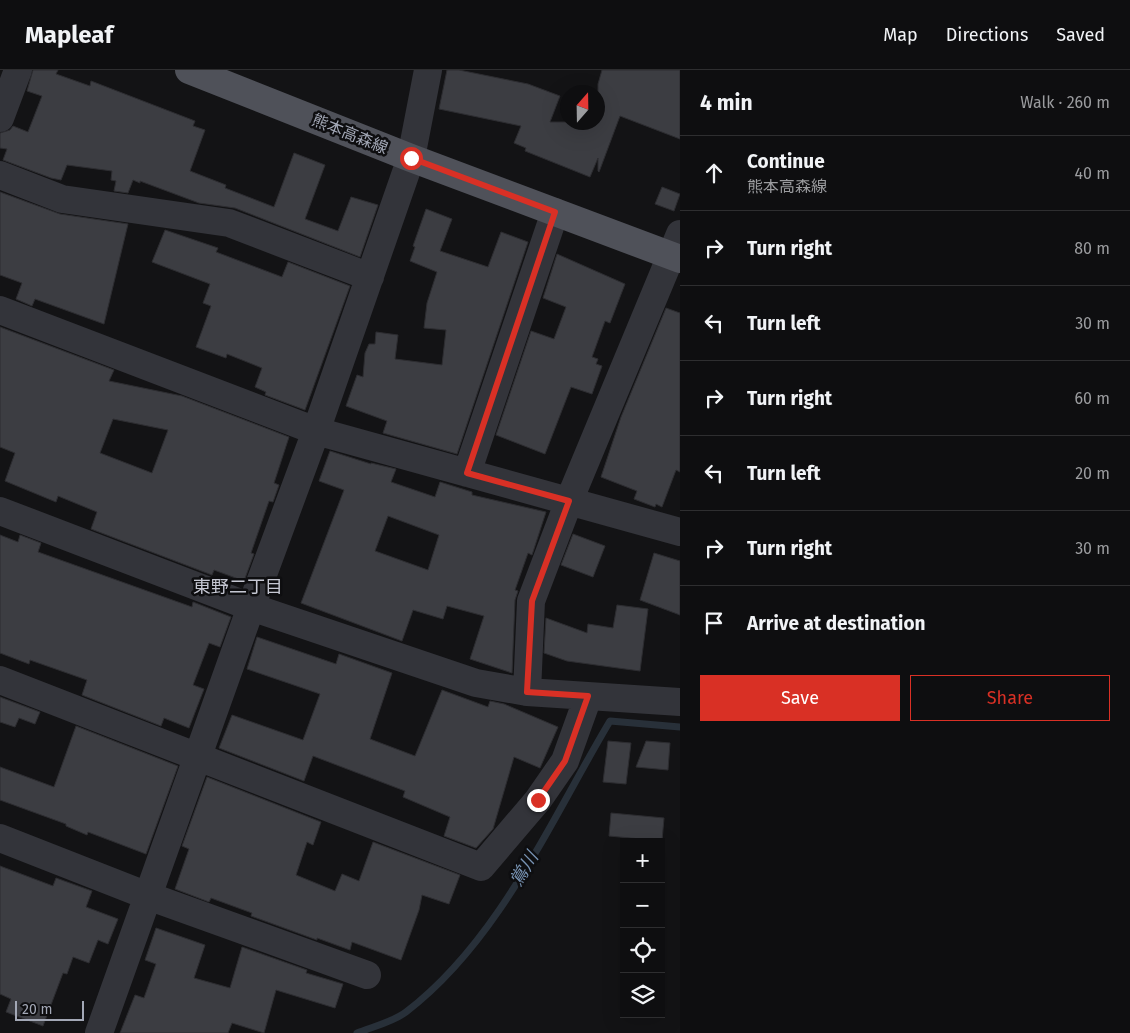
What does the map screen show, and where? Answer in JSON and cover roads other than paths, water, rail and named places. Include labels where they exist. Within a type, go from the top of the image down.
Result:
[{"type":"main road","name":"熊本高森線","points":[[189,70],[411,158],[555,212],[677,249]]},
{"type":"street","points":[[0,118],[18,70]]},
{"type":"street","points":[[100,1033],[251,607],[316,432],[411,158],[428,70]]},
{"type":"street","points":[[0,175],[62,198],[229,223],[370,277]]},
{"type":"street","points":[[467,473],[555,212]]},
{"type":"street","points":[[527,692],[532,601],[569,501],[677,249]]},
{"type":"street","points":[[0,310],[316,432],[680,532]]},
{"type":"street","points":[[0,510],[251,607],[476,682],[527,692],[680,702]]},
{"type":"street","points":[[0,680],[481,867],[538,800],[565,761],[588,696]]},
{"type":"street","points":[[0,838],[148,896],[367,975]]},
{"type":"waterway","name":"鴬川","points":[[357,1033],[401,1016],[439,983],[469,951],[521,877],[610,721],[680,727]]},
{"type":"district","name":"東野二丁目","points":[[238,587]]}]
